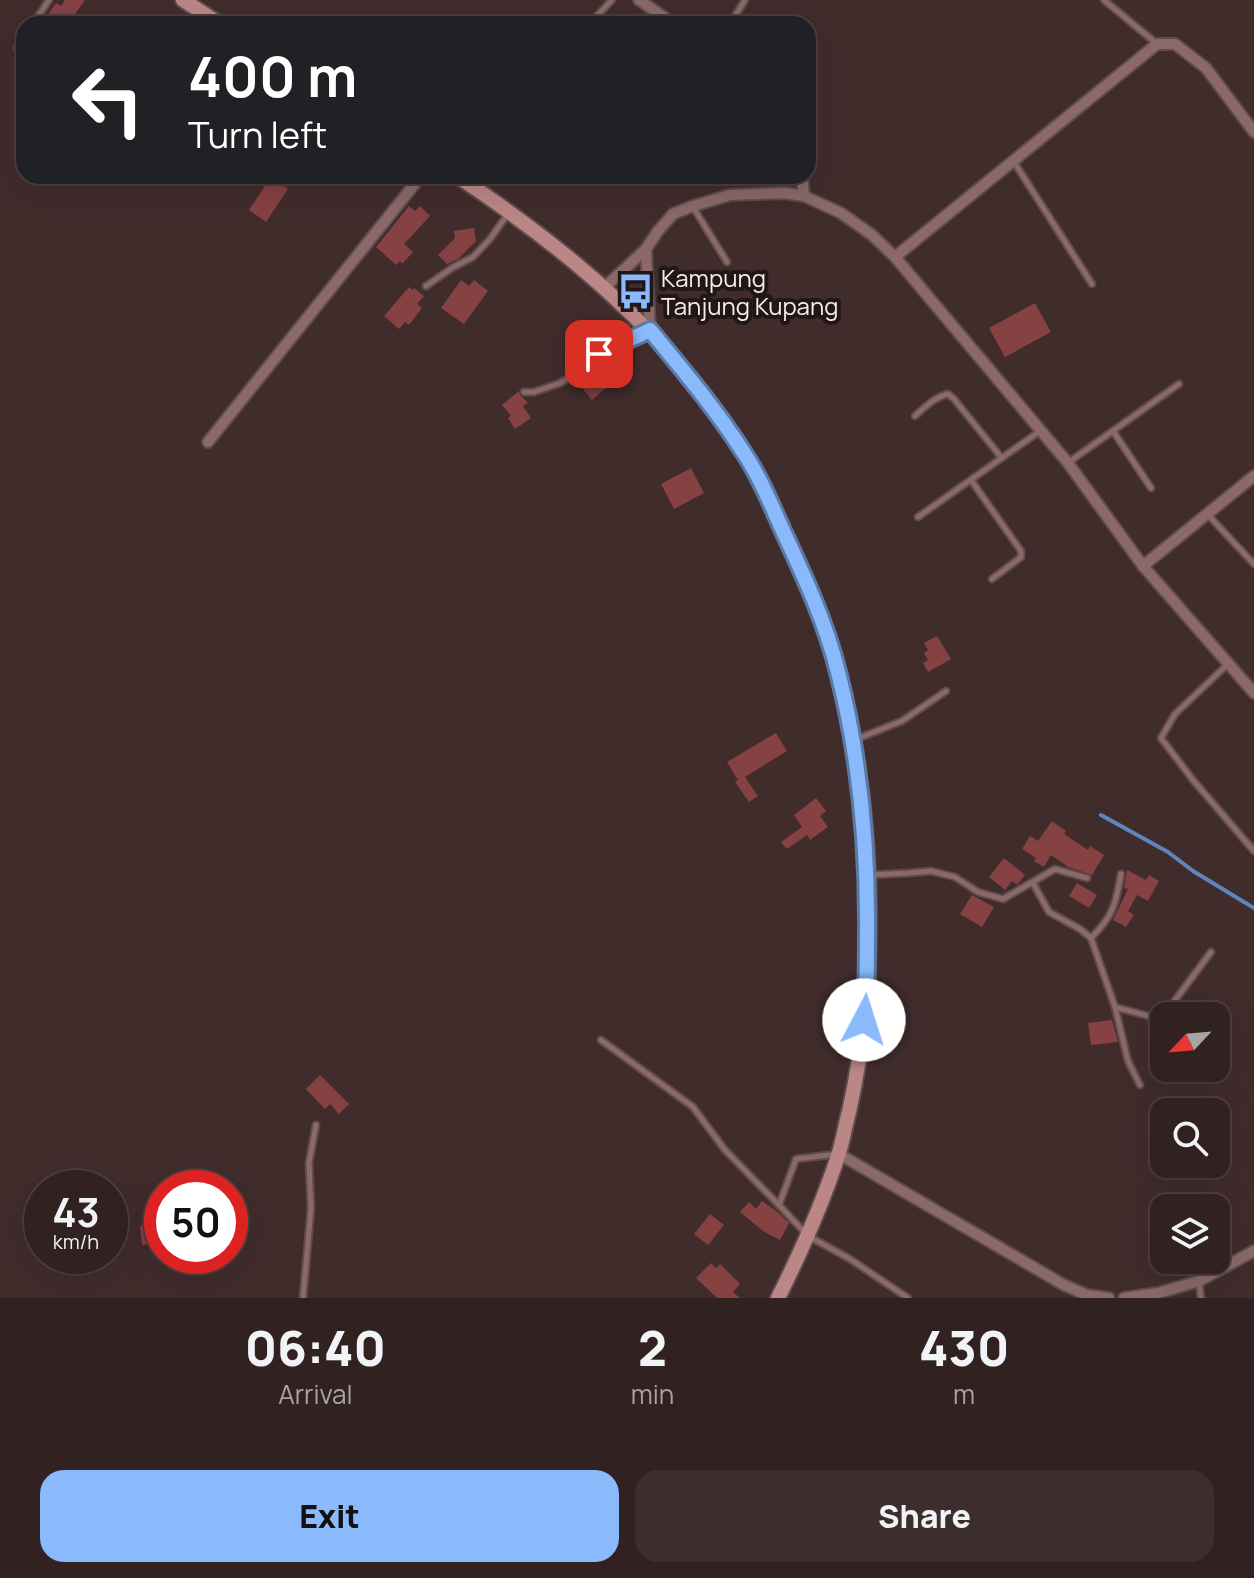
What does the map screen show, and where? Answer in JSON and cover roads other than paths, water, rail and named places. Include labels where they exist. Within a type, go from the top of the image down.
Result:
[{"type":"main road","points":[[183,0],[208,16]]},
{"type":"main road","points":[[469,184],[510,211],[605,287],[650,330],[707,400],[744,451],[763,487],[805,579],[838,669],[858,769],[867,875],[867,994],[857,1072],[839,1154],[808,1236],[778,1298]]},
{"type":"street","points":[[639,0],[662,16]]},
{"type":"street","points":[[895,257],[1157,44],[1175,44],[1206,68],[1254,132]]},
{"type":"street","points":[[208,442],[415,184]]},
{"type":"street","points":[[803,184],[804,196]]},
{"type":"street","points":[[605,287],[646,249],[673,214],[693,206],[730,195],[785,193],[804,196],[841,213],[872,235],[895,257],[1068,463],[1143,566],[1254,693]]},
{"type":"street","points":[[646,249],[650,330]]},
{"type":"street","points":[[1143,566],[1254,476]]},
{"type":"street","points":[[839,1154],[1064,1285],[1087,1295],[1109,1298]]},
{"type":"street","points":[[1124,1298],[1157,1296],[1199,1281],[1254,1251]]},
{"type":"lane","points":[[597,16],[612,0]]},
{"type":"lane","points":[[1104,0],[1157,44]]},
{"type":"lane","points":[[1014,161],[1092,284]]},
{"type":"lane","points":[[693,206],[727,262]]},
{"type":"lane","points":[[426,286],[473,257],[510,211]]},
{"type":"lane","points":[[524,392],[534,392],[560,383],[579,372],[599,354],[650,330]]},
{"type":"lane","points":[[1068,463],[1179,384]]},
{"type":"lane","points":[[915,416],[932,401],[948,394],[1001,457]]},
{"type":"lane","points":[[918,517],[1041,430]]},
{"type":"lane","points":[[1113,431],[1151,488]]},
{"type":"lane","points":[[971,480],[1021,551],[1018,561],[992,579]]},
{"type":"lane","points":[[1207,514],[1254,564]]},
{"type":"lane","points":[[1229,663],[1175,714],[1161,738],[1254,851]]},
{"type":"lane","points":[[853,741],[902,721],[946,691]]},
{"type":"lane","points":[[867,875],[931,871],[955,877],[978,892],[1003,899],[1055,869],[1087,878]]},
{"type":"lane","points":[[1091,938],[1106,923],[1118,893],[1121,874]]},
{"type":"lane","points":[[1033,883],[1049,912],[1091,938],[1115,1007],[1128,1061],[1140,1085]]},
{"type":"lane","points":[[1115,1007],[1156,1018],[1167,1011],[1211,952]]},
{"type":"lane","points":[[601,1040],[693,1107],[725,1150],[808,1236],[850,1259],[908,1298]]},
{"type":"lane","points":[[303,1298],[311,1208],[309,1163],[316,1125]]},
{"type":"lane","points":[[779,1205],[796,1159],[839,1154]]},
{"type":"lane","points":[[1199,1281],[1201,1298]]},
{"type":"waterway","points":[[1101,815],[1168,852],[1254,908]]},
{"type":"place","name":"Kampung Tanjung Kupang","points":[[635,291]]}]
